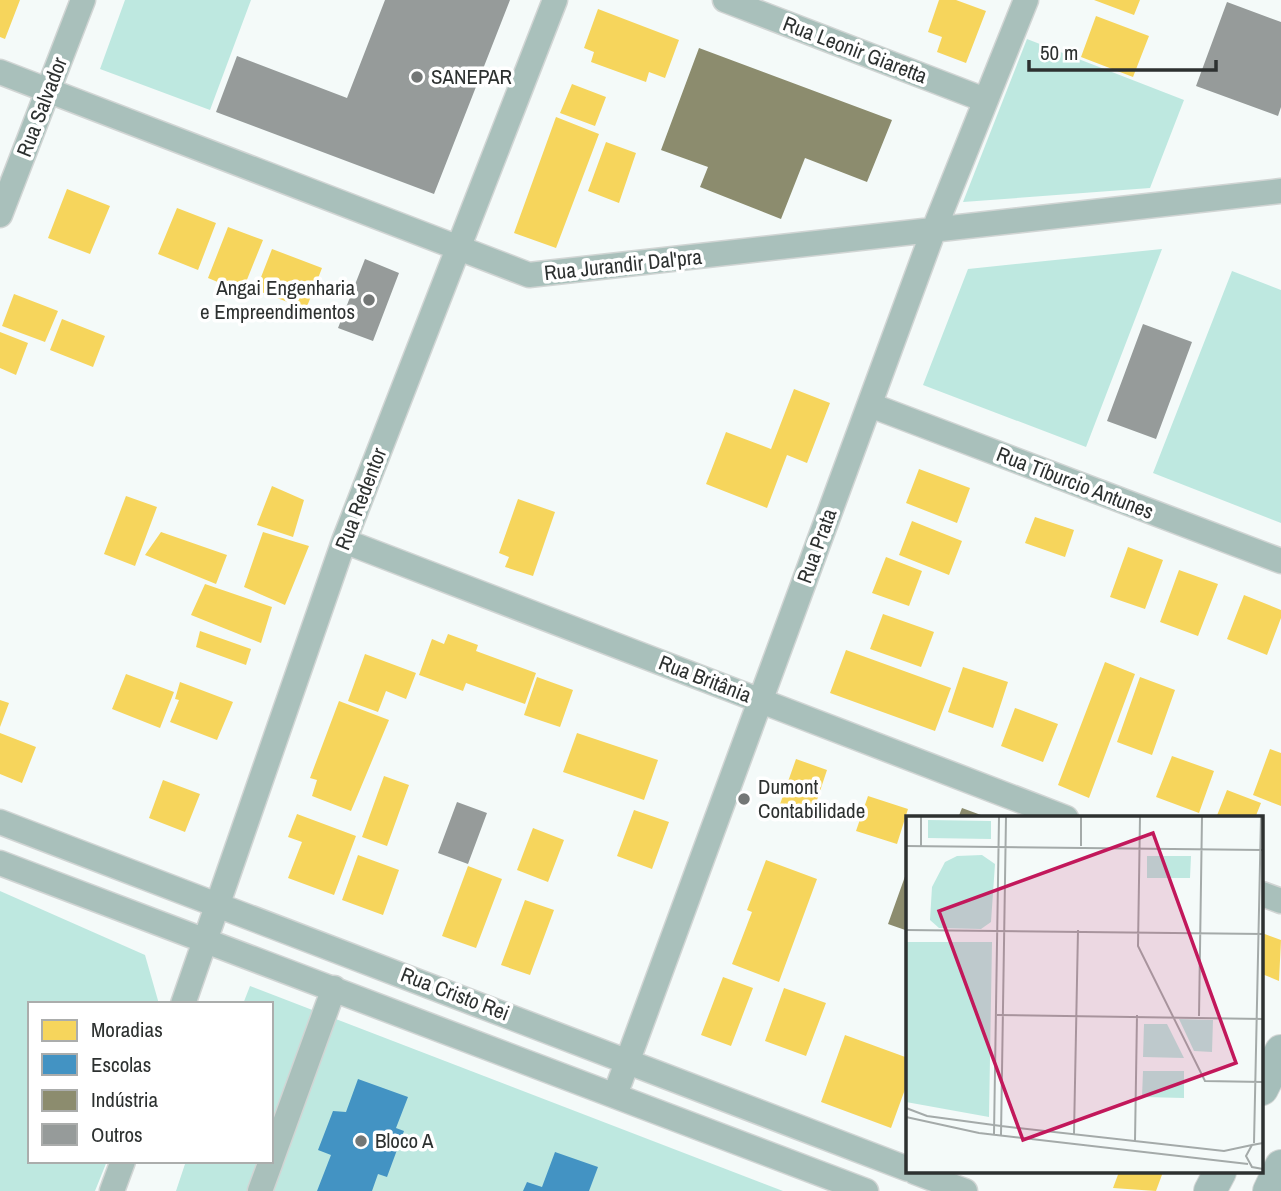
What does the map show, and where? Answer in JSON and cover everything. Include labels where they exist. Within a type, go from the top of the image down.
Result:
[{"type":"main road","points":[[1264,1085],[1281,1051]]},
{"type":"main road","points":[[1269,1191],[1281,1166]]},
{"type":"main road","points":[[1210,1191],[1219,1174]]},
{"type":"street","name":"Rua Salvador","points":[[0,215],[83,0]]},
{"type":"street","name":"Rua Redentor","points":[[184,1002],[220,905],[344,541],[555,0]]},
{"type":"street","name":"Rua Leonir Giaretta","points":[[725,0],[985,100]]},
{"type":"street","name":"Rua Prata","points":[[615,1095],[933,232],[1026,0]]},
{"type":"street","name":"Rua Jurandir Dal'pra","points":[[0,72],[529,275],[933,232],[1281,191]]},
{"type":"street","name":"Rua Tíburcio Antunes","points":[[870,405],[1281,562]]},
{"type":"street","name":"Rua Britânia","points":[[344,541],[1061,816]]},
{"type":"street","name":"Rua Cristo Rei","points":[[0,822],[906,1168]]},
{"type":"street","points":[[0,863],[866,1191]]},
{"type":"street","points":[[1264,895],[1281,901]]},
{"type":"street","points":[[273,1156],[334,988]]},
{"type":"street","points":[[112,1191],[122,1163]]},
{"type":"street","points":[[260,1191],[270,1163]]},
{"type":"street","points":[[920,1174],[965,1191]]},
{"type":"green space","points":[[125,0],[251,0],[210,110],[100,69]]},
{"type":"green space","points":[[1027,39],[1184,100],[1150,188],[963,202]]},
{"type":"green space","points":[[1162,249],[1086,447],[923,385],[968,269]]},
{"type":"green space","points":[[1232,271],[1281,290],[1281,523],[1153,473]]},
{"type":"green space","points":[[0,891],[145,955],[158,1002],[28,1002],[28,1163],[106,1163],[95,1191],[0,1191]]},
{"type":"green space","points":[[250,986],[783,1191],[176,1191],[185,1163],[273,1163],[273,1002],[244,1002]]},
{"type":"building: Moradias","points":[[0,0],[20,0],[5,39],[0,37]]},
{"type":"building: Moradias","points":[[939,0],[956,0],[986,11],[966,63],[937,52],[942,37],[928,32]]},
{"type":"building: Moradias","points":[[1094,0],[1140,0],[1134,15]]},
{"type":"building: Moradias","points":[[598,9],[679,40],[665,78],[649,72],[646,82],[591,62],[594,52],[584,48]]},
{"type":"building: Moradias","points":[[1096,16],[1149,36],[1133,77],[1081,57]]},
{"type":"building: Moradias","points":[[572,84],[606,97],[595,126],[560,113]]},
{"type":"building: Moradias","points":[[556,117],[599,134],[556,248],[514,233]]},
{"type":"building: Moradias","points":[[606,142],[636,153],[619,203],[588,191]]},
{"type":"building: Moradias","points":[[67,189],[110,206],[90,254],[48,238]]},
{"type":"building: Moradias","points":[[177,208],[216,223],[198,270],[158,254]]},
{"type":"building: Moradias","points":[[228,227],[263,240],[242,292],[208,278]]},
{"type":"building: Moradias","points":[[272,249],[322,268],[306,309],[256,290]]},
{"type":"building: Moradias","points":[[14,294],[58,311],[45,342],[2,326]]},
{"type":"building: Moradias","points":[[62,319],[105,336],[93,367],[50,350]]},
{"type":"building: Moradias","points":[[0,332],[28,343],[16,375],[0,368]]},
{"type":"building: Moradias","points":[[794,389],[830,403],[807,463],[787,455],[767,508],[706,484],[726,432],[771,449]]},
{"type":"building: Moradias","points":[[919,469],[970,488],[957,523],[906,503]]},
{"type":"building: Moradias","points":[[272,486],[304,500],[293,537],[257,525]]},
{"type":"building: Moradias","points":[[126,496],[157,507],[135,566],[104,554]]},
{"type":"building: Moradias","points":[[518,499],[555,512],[533,576],[505,567],[509,557],[499,553]]},
{"type":"building: Moradias","points":[[1035,517],[1074,530],[1065,557],[1025,543]]},
{"type":"building: Moradias","points":[[912,521],[962,541],[949,575],[899,555]]},
{"type":"building: Moradias","points":[[161,532],[227,555],[216,584],[145,555]]},
{"type":"building: Moradias","points":[[263,532],[309,546],[285,605],[244,587]]},
{"type":"building: Moradias","points":[[1128,547],[1163,560],[1145,609],[1110,597]]},
{"type":"building: Moradias","points":[[886,557],[922,571],[909,606],[872,593]]},
{"type":"building: Moradias","points":[[1179,570],[1218,584],[1198,636],[1160,622]]},
{"type":"building: Moradias","points":[[205,584],[272,607],[261,643],[191,615]]},
{"type":"building: Moradias","points":[[1244,595],[1281,610],[1281,618],[1267,655],[1227,639]]},
{"type":"building: Moradias","points":[[883,614],[934,632],[921,667],[870,649]]},
{"type":"building: Moradias","points":[[200,631],[251,649],[246,665],[196,647]]},
{"type":"building: Moradias","points":[[448,634],[478,645],[476,651],[536,673],[525,704],[466,683],[463,691],[419,675],[432,639],[444,644]]},
{"type":"building: Moradias","points":[[846,650],[951,688],[935,731],[830,693]]},
{"type":"building: Moradias","points":[[365,654],[416,673],[406,699],[386,691],[378,712],[348,701]]},
{"type":"building: Moradias","points":[[1105,662],[1135,674],[1089,798],[1058,785]]},
{"type":"building: Moradias","points":[[963,667],[1008,682],[993,728],[948,712]]},
{"type":"building: Moradias","points":[[126,674],[174,692],[160,728],[112,709]]},
{"type":"building: Moradias","points":[[537,677],[573,690],[560,727],[524,715]]},
{"type":"building: Moradias","points":[[1140,677],[1175,690],[1152,755],[1117,742]]},
{"type":"building: Moradias","points":[[180,682],[233,702],[217,740],[170,722],[179,700],[175,699]]},
{"type":"building: Moradias","points":[[0,700],[9,703],[0,727]]},
{"type":"building: Moradias","points":[[339,701],[389,720],[351,811],[312,796],[317,780],[310,778]]},
{"type":"building: Moradias","points":[[1015,708],[1058,724],[1043,762],[1001,746]]},
{"type":"building: Moradias","points":[[0,733],[36,747],[22,783],[0,774]]},
{"type":"building: Moradias","points":[[577,733],[658,760],[644,800],[563,772]]},
{"type":"building: Moradias","points":[[1270,749],[1281,753],[1281,806],[1253,795]]},
{"type":"building: Moradias","points":[[1172,756],[1214,771],[1199,813],[1156,797]]},
{"type":"building: Moradias","points":[[796,759],[827,770],[811,818],[779,807]]},
{"type":"building: Moradias","points":[[384,776],[409,785],[387,846],[362,837]]},
{"type":"building: Moradias","points":[[163,780],[200,794],[185,832],[149,818]]},
{"type":"building: Moradias","points":[[1227,790],[1261,803],[1256,816],[1217,816]]},
{"type":"building: Moradias","points":[[868,796],[908,809],[897,844],[856,831]]},
{"type":"building: Moradias","points":[[634,810],[669,822],[652,869],[617,856]]},
{"type":"building: Moradias","points":[[297,814],[356,836],[334,895],[288,878],[302,842],[288,837]]},
{"type":"building: Moradias","points":[[533,828],[564,840],[548,882],[517,870]]},
{"type":"building: Moradias","points":[[358,855],[399,870],[383,915],[342,900]]},
{"type":"building: Moradias","points":[[766,860],[817,879],[779,982],[732,964],[752,912],[747,910]]},
{"type":"building: Moradias","points":[[468,866],[502,879],[476,948],[442,936]]},
{"type":"building: Moradias","points":[[525,900],[554,910],[530,975],[501,965]]},
{"type":"building: Moradias","points":[[1264,934],[1281,940],[1279,981],[1264,975]]},
{"type":"building: Moradias","points":[[723,977],[753,988],[731,1046],[701,1035]]},
{"type":"building: Moradias","points":[[784,988],[826,1003],[806,1056],[765,1041]]},
{"type":"building: Moradias","points":[[845,1035],[906,1057],[906,1087],[891,1128],[821,1102]]},
{"type":"building: Moradias","points":[[1118,1174],[1162,1174],[1156,1191],[1113,1188]]},
{"type":"building: Escolas","name":"Bloco A","points":[[358,1079],[408,1097],[396,1128],[404,1131],[387,1177],[378,1174],[372,1191],[317,1191],[331,1155],[318,1150],[333,1111],[346,1112]]},
{"type":"building: Escolas","points":[[555,1152],[598,1167],[589,1191],[523,1191],[527,1182],[542,1187]]},
{"type":"building: Indústria","points":[[699,48],[892,120],[867,182],[805,158],[781,219],[700,187],[708,167],[661,150]]},
{"type":"building: Indústria","points":[[962,808],[984,816],[959,816]]},
{"type":"building: Indústria","points":[[906,874],[906,930],[888,924]]},
{"type":"building: Outros","name":"SANEPAR","points":[[385,0],[510,0],[434,194],[216,112],[237,56],[347,98]]},
{"type":"building: Outros","points":[[1227,2],[1281,22],[1281,107],[1278,116],[1196,86]]},
{"type":"building: Outros","name":"Angai Engenharia e Empreendimentos","points":[[365,259],[399,273],[373,341],[338,328]]},
{"type":"building: Outros","points":[[1143,324],[1192,342],[1156,439],[1107,421]]},
{"type":"building: Outros","points":[[457,802],[487,813],[468,864],[438,853]]},
{"type":"place","name":"SANEPAR","points":[[417,77]]},
{"type":"place","name":"Angai Engenharia e Empreendimentos","points":[[369,300]]},
{"type":"place","name":"Dumont Contabilidade","points":[[744,799]]},
{"type":"place","name":"Bloco A","points":[[361,1141]]}]
